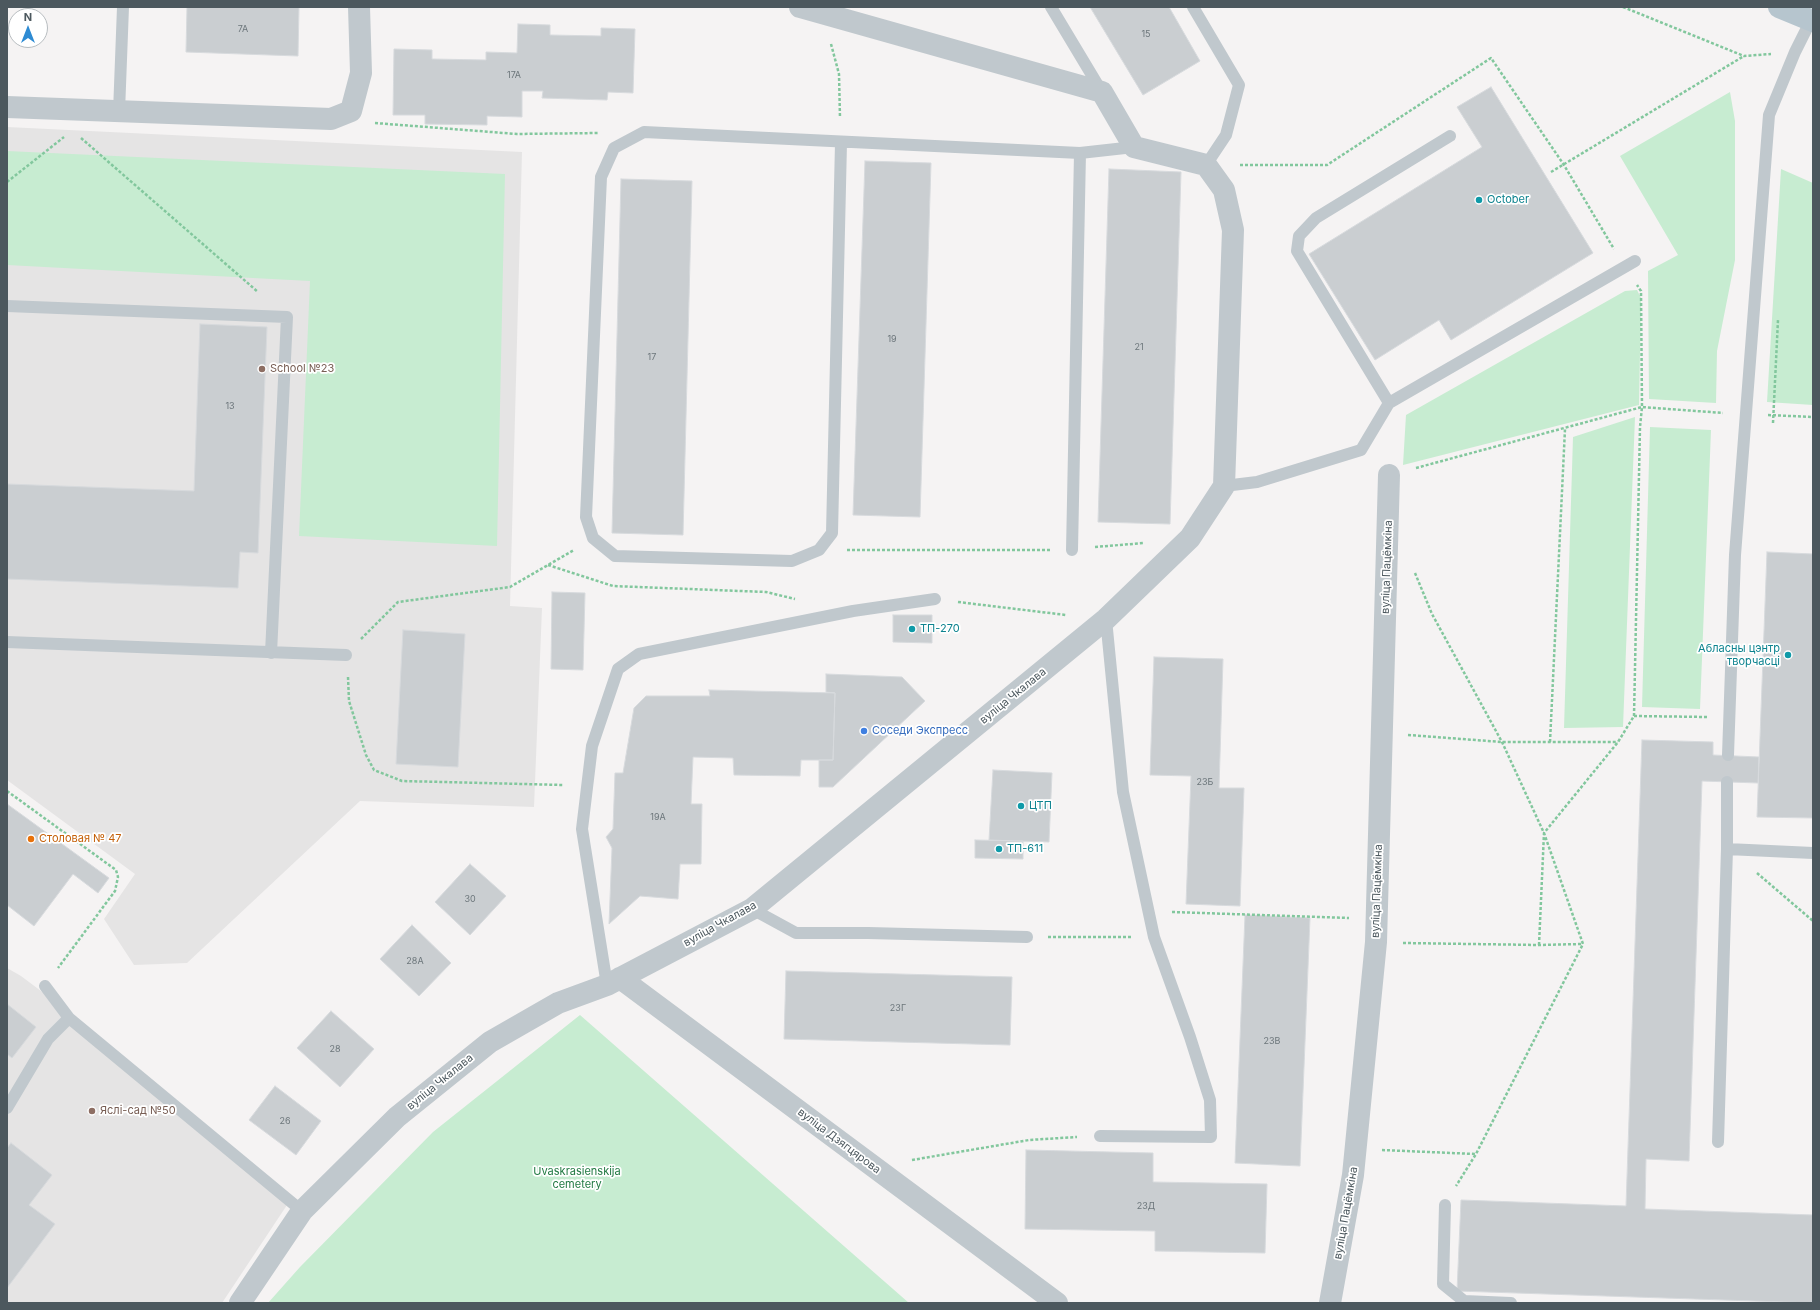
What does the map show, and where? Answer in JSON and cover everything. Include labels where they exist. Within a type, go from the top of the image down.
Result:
[{"type":"main road","points":[[1779,7],[1812,21]]},
{"type":"street","points":[[7,107],[71,120],[119,112],[331,119],[351,111],[361,73],[359,7]]},
{"type":"street","points":[[800,7],[829,12],[1102,92],[1134,147],[1206,165],[1224,190],[1233,230],[1224,486]]},
{"type":"street","name":"вуліца Пацёмкіна","points":[[1330,1303],[1354,1175],[1376,942],[1390,475]]},
{"type":"street","name":"вуліца Чкалава","points":[[240,1303],[302,1211],[397,1117],[490,1042],[558,1003],[614,982],[752,909],[1106,619],[1190,538],[1224,486]]},
{"type":"street","name":"вуліца Дзягцярова","points":[[614,982],[874,1167],[1057,1303]]},
{"type":"lane","points":[[119,112],[123,7]]},
{"type":"lane","points":[[1051,7],[1102,92]]},
{"type":"lane","points":[[1193,7],[1239,85],[1226,135],[1206,165]]},
{"type":"lane","points":[[1728,755],[1735,555],[1769,115],[1794,52],[1812,21]]},
{"type":"lane","points":[[841,143],[832,533],[819,550],[792,561],[615,556],[593,538],[586,518],[601,177],[614,148],[644,132],[841,143],[1080,153],[1134,147]]},
{"type":"lane","points":[[1388,403],[1297,252],[1298,236],[1316,218],[1450,136]]},
{"type":"lane","points":[[1072,550],[1080,153]]},
{"type":"lane","points":[[1224,486],[1257,482],[1361,450],[1388,403],[1635,262]]},
{"type":"lane","points":[[7,306],[287,317],[271,653]]},
{"type":"lane","points":[[614,982],[582,829],[592,746],[618,669],[639,654],[852,611],[935,600]]},
{"type":"lane","points":[[1100,1136],[1211,1137],[1210,1100],[1190,1037],[1154,937],[1123,792],[1106,619]]},
{"type":"lane","points":[[7,642],[346,655]]},
{"type":"lane","points":[[1718,1142],[1728,849],[1727,782]]},
{"type":"lane","points":[[1728,849],[1813,853]]},
{"type":"lane","points":[[752,909],[796,933],[868,933],[1027,937]]},
{"type":"lane","points":[[45,986],[69,1018],[302,1211]]},
{"type":"lane","points":[[7,1108],[48,1040],[69,1018]]},
{"type":"lane","points":[[1445,1205],[1444,1284],[1464,1301],[1511,1303]]},
{"type":"path","points":[[1623,7],[1744,56],[1794,52]]},
{"type":"path","points":[[829,12],[839,74],[841,143]]},
{"type":"path","points":[[1551,172],[1744,56]]},
{"type":"path","points":[[1251,165],[1327,165],[1491,58],[1564,165]]},
{"type":"path","points":[[331,119],[517,134],[644,132]]},
{"type":"path","points":[[7,182],[71,120],[287,317]]},
{"type":"path","points":[[1390,475],[1642,407],[1715,412]]},
{"type":"path","points":[[1539,945],[1544,833],[1618,742],[1634,716],[1640,427],[1642,407]]},
{"type":"path","points":[[1773,423],[1774,416]]},
{"type":"path","points":[[1550,742],[1564,429]]},
{"type":"path","points":[[588,785],[402,781],[374,770],[366,755],[349,701],[346,655],[398,602],[510,587],[593,538]]},
{"type":"path","points":[[819,550],[1072,550],[1190,538]]},
{"type":"path","points":[[547,565],[613,586],[766,592],[802,600]]},
{"type":"path","points":[[1415,572],[1432,614],[1502,742],[1544,833],[1582,944],[1476,1154],[1445,1205]]},
{"type":"path","points":[[935,600],[1106,619]]},
{"type":"path","points":[[1634,716],[1729,717]]},
{"type":"path","points":[[1382,734],[1502,742],[1618,742]]},
{"type":"path","points":[[7,792],[116,870],[118,877],[115,891],[45,986]]},
{"type":"path","points":[[1728,849],[1813,921]]},
{"type":"path","points":[[1148,911],[1376,919]]},
{"type":"path","points":[[1027,937],[1154,937]]},
{"type":"path","points":[[1376,942],[1539,945],[1582,944]]},
{"type":"path","points":[[874,1167],[1028,1140],[1100,1136]]},
{"type":"path","points":[[1356,1149],[1476,1154]]},
{"type":"shaded area","name":"School №23","points":[[7,127],[522,152],[510,606],[542,608],[534,807],[360,801],[187,963],[134,965],[104,919],[135,874],[7,780]]},
{"type":"shaded area","name":"Яслі-сад №50","points":[[7,968],[21,976],[49,997],[289,1202],[222,1303],[7,1303]]},
{"type":"green space","points":[[1730,92],[1735,121],[1735,260],[1717,351],[1716,403],[1649,399],[1648,271],[1678,255],[1620,156]]},
{"type":"green space","points":[[7,151],[505,174],[497,546],[299,536],[310,281],[7,265]]},
{"type":"green space","points":[[1781,169],[1813,183],[1813,405],[1767,402]]},
{"type":"green space","points":[[1637,290],[1641,298],[1639,405],[1403,465],[1406,415],[1625,291]]},
{"type":"green space","points":[[1635,417],[1623,727],[1564,728],[1573,437]]},
{"type":"green space","points":[[1650,427],[1711,430],[1700,709],[1642,707]]},
{"type":"green space","name":"Uvaskrasienskija cemetery","points":[[580,1015],[909,1303],[268,1303],[300,1267],[433,1132]]},
{"type":"building","points":[[187,7],[299,7],[298,56],[186,52]]},
{"type":"building","points":[[1090,7],[1169,7],[1200,61],[1143,95]]},
{"type":"building","points":[[518,24],[550,25],[550,35],[601,36],[601,28],[635,29],[633,93],[608,92],[607,100],[542,98],[543,91],[522,91],[522,117],[487,116],[487,125],[425,124],[425,115],[393,115],[394,49],[432,50],[432,59],[486,60],[486,52],[517,53]]},
{"type":"building","name":"October","points":[[1491,87],[1593,253],[1451,340],[1439,320],[1375,360],[1309,254],[1482,147],[1457,107]]},
{"type":"building","points":[[865,161],[931,163],[920,517],[853,515]]},
{"type":"building","points":[[1109,169],[1181,172],[1170,524],[1098,522]]},
{"type":"building","points":[[621,179],[692,181],[683,535],[612,533]]},
{"type":"building","points":[[200,324],[267,327],[258,553],[240,552],[238,588],[7,579],[7,484],[194,491]]},
{"type":"building","name":"Абласны цэнтр творчасці","points":[[1767,552],[1813,554],[1813,818],[1757,817]]},
{"type":"building","points":[[552,592],[585,593],[583,670],[551,669]]},
{"type":"building","name":"ТП-270","points":[[893,615],[932,615],[932,643],[893,642]]},
{"type":"building","points":[[403,630],[465,634],[458,767],[396,764]]},
{"type":"building","points":[[1154,657],[1223,659],[1219,788],[1244,788],[1240,906],[1186,904],[1191,776],[1150,775]]},
{"type":"building","name":"Соседи Экспресс","points":[[826,674],[902,677],[925,701],[833,787],[819,787],[819,760],[833,760],[835,693],[826,692]]},
{"type":"building","points":[[709,690],[835,693],[833,760],[801,760],[800,776],[734,775],[733,758],[693,757],[691,804],[702,804],[701,864],[680,864],[678,899],[640,896],[609,924],[612,848],[606,837],[613,829],[615,773],[623,773],[634,708],[646,696],[710,696]]},
{"type":"building","points":[[1642,740],[1713,742],[1713,755],[1759,757],[1758,783],[1702,781],[1689,1161],[1646,1159],[1645,1209],[1813,1215],[1813,1303],[1457,1291],[1461,1200],[1626,1206]]},
{"type":"building","name":"ЦТП","points":[[993,770],[1052,773],[1049,842],[989,840]]},
{"type":"building","name":"Столовая № 47","points":[[7,804],[109,878],[98,893],[73,874],[34,926],[7,905]]},
{"type":"building","name":"ТП-611","points":[[975,840],[1023,841],[1023,859],[975,858]]},
{"type":"building","points":[[470,864],[506,896],[470,935],[435,902]]},
{"type":"building","points":[[1245,915],[1310,918],[1300,1166],[1235,1163]]},
{"type":"building","points":[[412,925],[451,963],[419,996],[380,959]]},
{"type":"building","points":[[786,971],[1012,977],[1010,1045],[784,1039]]},
{"type":"building","points":[[7,1004],[36,1027],[12,1058],[7,1054]]},
{"type":"building","points":[[331,1011],[374,1049],[340,1087],[297,1048]]},
{"type":"building","points":[[275,1086],[321,1121],[296,1155],[249,1120]]},
{"type":"building","points":[[11,1143],[52,1175],[29,1205],[55,1224],[7,1288],[7,1148]]},
{"type":"building","points":[[1026,1150],[1153,1153],[1153,1182],[1267,1184],[1265,1253],[1155,1251],[1155,1231],[1025,1229]]},
{"type":"place","name":"October","points":[[1479,200]]},
{"type":"place","name":"School №23","points":[[262,369]]},
{"type":"place","name":"ТП-270","points":[[912,629]]},
{"type":"place","name":"Абласны цэнтр творчасці","points":[[1788,655]]},
{"type":"place","name":"Соседи Экспресс","points":[[864,731]]},
{"type":"place","name":"ЦТП","points":[[1021,806]]},
{"type":"place","name":"Столовая № 47","points":[[31,839]]},
{"type":"place","name":"ТП-611","points":[[999,849]]},
{"type":"place","name":"Яслі-сад №50","points":[[92,1111]]}]
